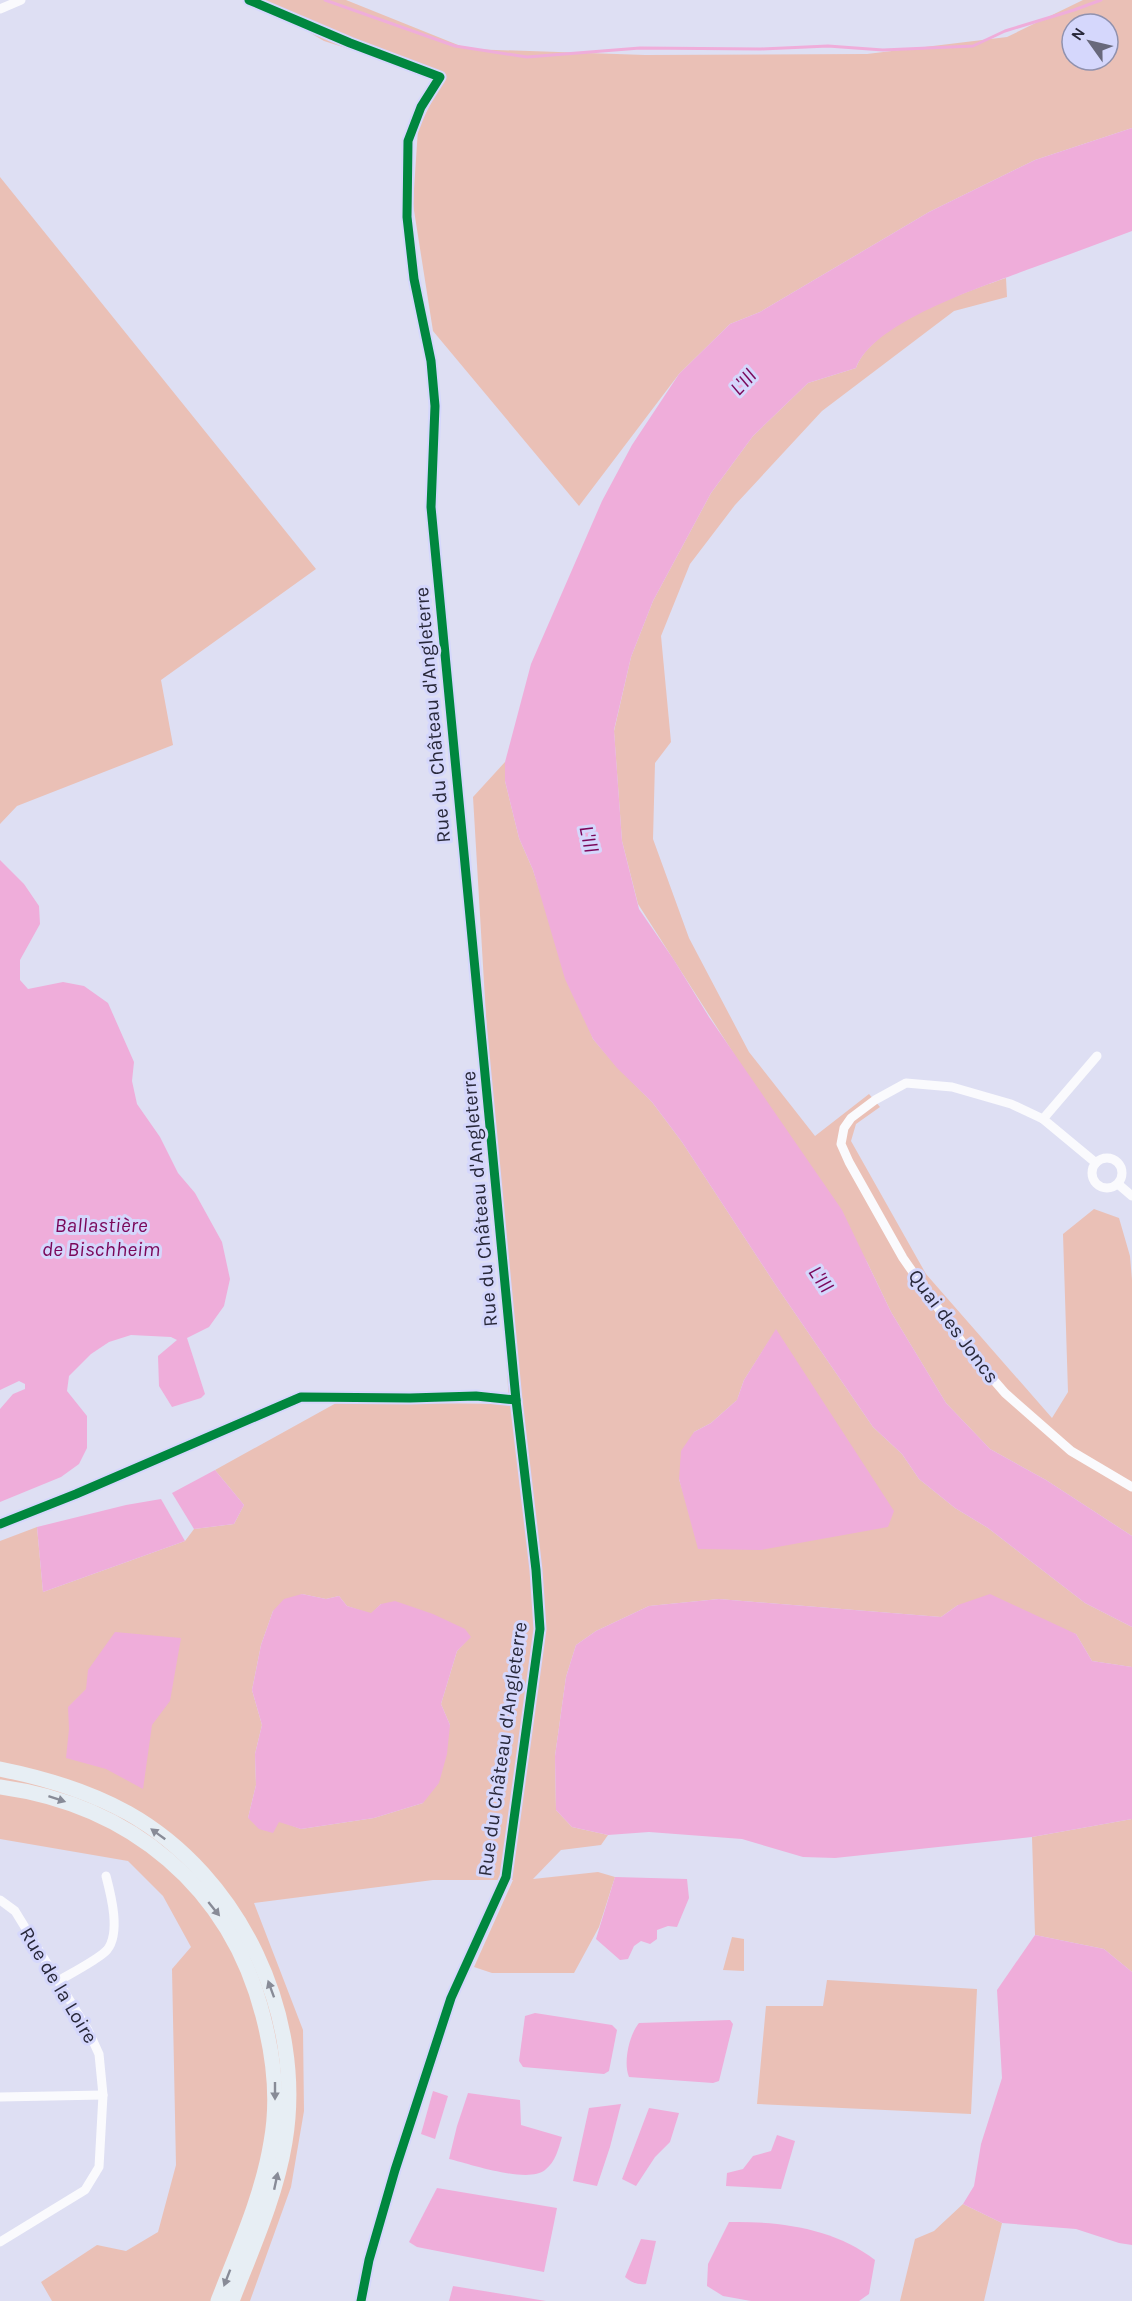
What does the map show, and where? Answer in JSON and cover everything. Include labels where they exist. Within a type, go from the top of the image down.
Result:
[{"type":"main road","points":[[0,1769],[77,1789],[130,1815],[163,1838],[193,1865],[224,1900],[249,1937],[265,1972],[275,1999],[290,2090],[285,2141],[274,2192],[232,2301]]},
{"type":"main road","points":[[0,1787],[45,1794],[78,1805],[136,1835],[178,1868],[196,1887],[222,1918],[244,1959],[255,1986],[272,2049],[276,2090],[272,2140],[262,2184],[218,2301]]},
{"type":"street","points":[[0,9],[21,0]]},
{"type":"street","name":"Rue du Château d'Angleterre","points":[[249,0],[350,43],[440,77],[421,107],[408,141],[407,217],[414,279],[431,361],[435,406],[430,507],[540,1629],[506,1877],[461,1972],[447,2009],[395,2170],[369,2260],[361,2301]]},
{"type":"street","points":[[1096,1056],[1043,1119],[1096,1162]]},
{"type":"street","name":"Quai des Joncs","points":[[1043,1119],[1000,1101],[952,1087],[906,1083],[875,1100],[851,1118],[844,1128],[841,1143],[849,1162],[903,1258],[966,1348],[1005,1393],[1071,1451],[1132,1487]]},
{"type":"street","points":[[1109,1158],[1118,1162],[1122,1170],[1118,1184],[1110,1188],[1096,1184],[1092,1176],[1096,1162],[1109,1158]]},
{"type":"street","points":[[1118,1184],[1132,1196]]},
{"type":"street","points":[[58,1981],[106,1951],[112,1939],[113,1907],[106,1876]]},
{"type":"street","name":"Rue de la Loire","points":[[0,1900],[15,1911],[88,2030],[99,2054],[103,2095],[99,2168],[85,2190],[0,2242]]},
{"type":"street","points":[[0,2097],[103,2095]]},
{"type":"shaded area","points":[[255,0],[346,0],[468,49],[645,55],[867,54],[1007,37],[1083,0],[1132,0],[1132,128],[1035,160],[929,212],[760,312],[730,324],[679,374],[579,506],[433,331],[413,204],[418,129],[443,79],[324,41]]},
{"type":"shaded area","points":[[0,177],[316,569],[161,680],[173,745],[17,806],[0,824]]},
{"type":"shaded area","points":[[1006,278],[1007,297],[954,311],[822,411],[735,505],[690,564],[661,636],[671,742],[655,763],[653,839],[689,938],[749,1052],[815,1136],[869,1094],[880,1107],[856,1124],[851,1141],[926,1274],[1052,1418],[1068,1392],[1063,1234],[1094,1209],[1119,1218],[1130,1256],[1132,1280],[1132,1536],[1046,1480],[990,1449],[946,1403],[891,1312],[867,1262],[638,904],[622,841],[614,731],[631,657],[653,601],[711,493],[753,436],[808,383],[856,368],[865,352],[880,337],[922,312]]},
{"type":"shaded area","points":[[505,762],[505,781],[519,838],[533,870],[593,1039],[652,1102],[682,1142],[777,1287],[873,1427],[902,1454],[919,1479],[955,1508],[988,1528],[1085,1603],[1132,1627],[1132,1667],[1092,1661],[1076,1634],[958,1605],[941,1617],[719,1599],[649,1606],[596,1631],[576,1645],[566,1677],[555,1756],[556,1810],[572,1827],[608,1835],[601,1845],[561,1850],[533,1879],[598,1872],[615,1877],[599,1927],[574,1973],[492,1973],[474,1967],[513,1880],[433,1880],[254,1903],[303,2030],[304,2111],[291,2187],[250,2301],[52,2301],[41,2282],[97,2245],[126,2251],[158,2232],[176,2165],[172,1969],[191,1947],[163,1896],[128,1861],[0,1839],[0,1541],[37,1527],[43,1592],[185,1541],[194,1529],[234,1524],[244,1505],[215,1470],[338,1402],[509,1404],[473,797]],"holes":[[[776,1330],[737,1400],[744,1380]],[[737,1400],[684,1495],[679,1479],[694,1432],[711,1423]],[[302,1594],[326,1599],[339,1596],[347,1606],[371,1614],[381,1604],[470,1637],[457,1651],[441,1704],[450,1725],[423,1803],[374,1818],[301,1829],[279,1821],[248,1818],[256,1785],[255,1754],[262,1725],[252,1690],[261,1645],[273,1611]]]},
{"type":"shaded area","points":[[1132,1819],[1132,1972],[1104,1949],[1035,1935],[1032,1837]]},
{"type":"shaded area","points":[[732,1937],[744,1939],[744,1971],[723,1970]]},
{"type":"shaded area","points":[[827,1980],[977,1989],[971,2114],[757,2104],[766,2006],[823,2006]]},
{"type":"shaded area","points":[[963,2204],[1002,2223],[984,2301],[900,2301],[915,2239],[934,2231]]},
{"type":"water","name":"L'Ill","points":[[1132,128],[1132,231],[988,284],[907,320],[884,335],[867,351],[856,368],[808,383],[753,436],[711,493],[653,601],[631,657],[614,730],[622,841],[639,909],[709,1017],[842,1210],[891,1312],[946,1403],[990,1449],[1046,1480],[1132,1536],[1132,1627],[1085,1603],[988,1528],[955,1508],[919,1479],[902,1454],[873,1427],[777,1287],[682,1142],[652,1102],[617,1068],[593,1039],[565,979],[533,870],[519,838],[505,781],[505,762],[531,664],[602,501],[632,445],[679,374],[730,324],[760,312],[929,212],[1035,160]]},
{"type":"water","name":"Ballastière de Bischheim","points":[[0,860],[24,884],[39,906],[40,924],[20,960],[20,980],[28,989],[63,982],[84,986],[108,1003],[134,1062],[132,1081],[137,1104],[160,1137],[178,1173],[195,1193],[222,1242],[230,1279],[224,1306],[209,1327],[187,1338],[205,1394],[201,1398],[172,1407],[159,1386],[158,1356],[177,1340],[171,1337],[131,1335],[109,1342],[91,1354],[69,1376],[67,1391],[87,1416],[87,1448],[79,1464],[61,1477],[0,1502],[0,1409],[13,1394],[25,1389],[25,1384],[19,1381],[0,1390]]},
{"type":"water","points":[[776,1329],[894,1511],[888,1527],[761,1550],[698,1549],[679,1479],[681,1451],[694,1432],[711,1423],[737,1400],[744,1380]]},
{"type":"water","points":[[215,1470],[244,1505],[234,1524],[194,1529],[172,1493]]},
{"type":"water","points":[[161,1499],[185,1541],[43,1592],[37,1527],[126,1505]]},
{"type":"water","points":[[302,1594],[326,1599],[339,1596],[347,1606],[371,1613],[381,1604],[395,1601],[433,1614],[465,1629],[471,1637],[457,1651],[441,1704],[450,1725],[447,1754],[439,1783],[423,1803],[374,1818],[301,1829],[279,1822],[273,1833],[259,1829],[248,1818],[256,1785],[255,1754],[262,1725],[252,1690],[261,1645],[273,1611],[284,1599]]},
{"type":"water","points":[[990,1594],[1076,1634],[1092,1661],[1132,1667],[1132,1819],[1032,1837],[835,1858],[803,1857],[742,1839],[649,1832],[608,1835],[572,1827],[556,1810],[555,1756],[566,1677],[576,1645],[596,1631],[649,1606],[719,1599],[941,1617],[958,1605]]},
{"type":"water","points":[[115,1632],[181,1638],[170,1701],[152,1725],[143,1789],[106,1769],[66,1758],[69,1729],[68,1707],[86,1689],[88,1670]]},
{"type":"water","points":[[615,1877],[687,1879],[689,1898],[677,1927],[668,1926],[657,1930],[657,1939],[650,1944],[641,1941],[634,1946],[628,1959],[620,1960],[596,1939]]},
{"type":"water","points":[[1035,1935],[1104,1949],[1132,1972],[1132,2245],[1076,2229],[1002,2223],[963,2204],[974,2186],[981,2144],[1002,2078],[997,1990]]},
{"type":"water","points":[[535,2013],[612,2025],[617,2030],[609,2071],[604,2074],[523,2067],[519,2061],[525,2016]]},
{"type":"water","points":[[730,2020],[733,2024],[719,2081],[713,2083],[629,2077],[628,2049],[639,2023]]},
{"type":"water","points":[[433,2091],[448,2096],[435,2139],[421,2134]]},
{"type":"water","points":[[468,2093],[520,2100],[521,2125],[562,2137],[549,2167],[537,2174],[513,2174],[449,2159]]},
{"type":"water","points":[[621,2104],[597,2186],[573,2181],[589,2108]]},
{"type":"water","points":[[649,2108],[679,2113],[670,2142],[655,2157],[636,2186],[622,2179]]},
{"type":"water","points":[[777,2135],[795,2141],[781,2189],[726,2186],[727,2173],[743,2169],[753,2156],[771,2151]]},
{"type":"water","points":[[437,2188],[557,2208],[544,2272],[417,2247],[409,2242]]},
{"type":"water","points":[[729,2222],[786,2225],[842,2240],[875,2260],[869,2294],[859,2301],[751,2301],[723,2296],[707,2286],[708,2264]]},
{"type":"water","points":[[641,2239],[656,2241],[646,2284],[634,2283],[625,2277]]},
{"type":"water","points":[[453,2286],[546,2301],[449,2301]]},
{"type":"waterway","points":[[325,0],[455,46],[527,57],[640,48],[761,49],[828,46],[883,50],[973,46],[1005,31],[1101,0]]},
{"type":"cycle path","points":[[249,0],[350,43],[440,77],[421,107],[408,141],[407,217],[414,279],[431,361],[435,406],[431,507],[540,1629],[506,1877],[451,1998],[395,2170],[369,2260],[361,2301]]},
{"type":"cycle path","points":[[0,1524],[76,1494],[301,1397],[476,1396],[516,1400]]}]
